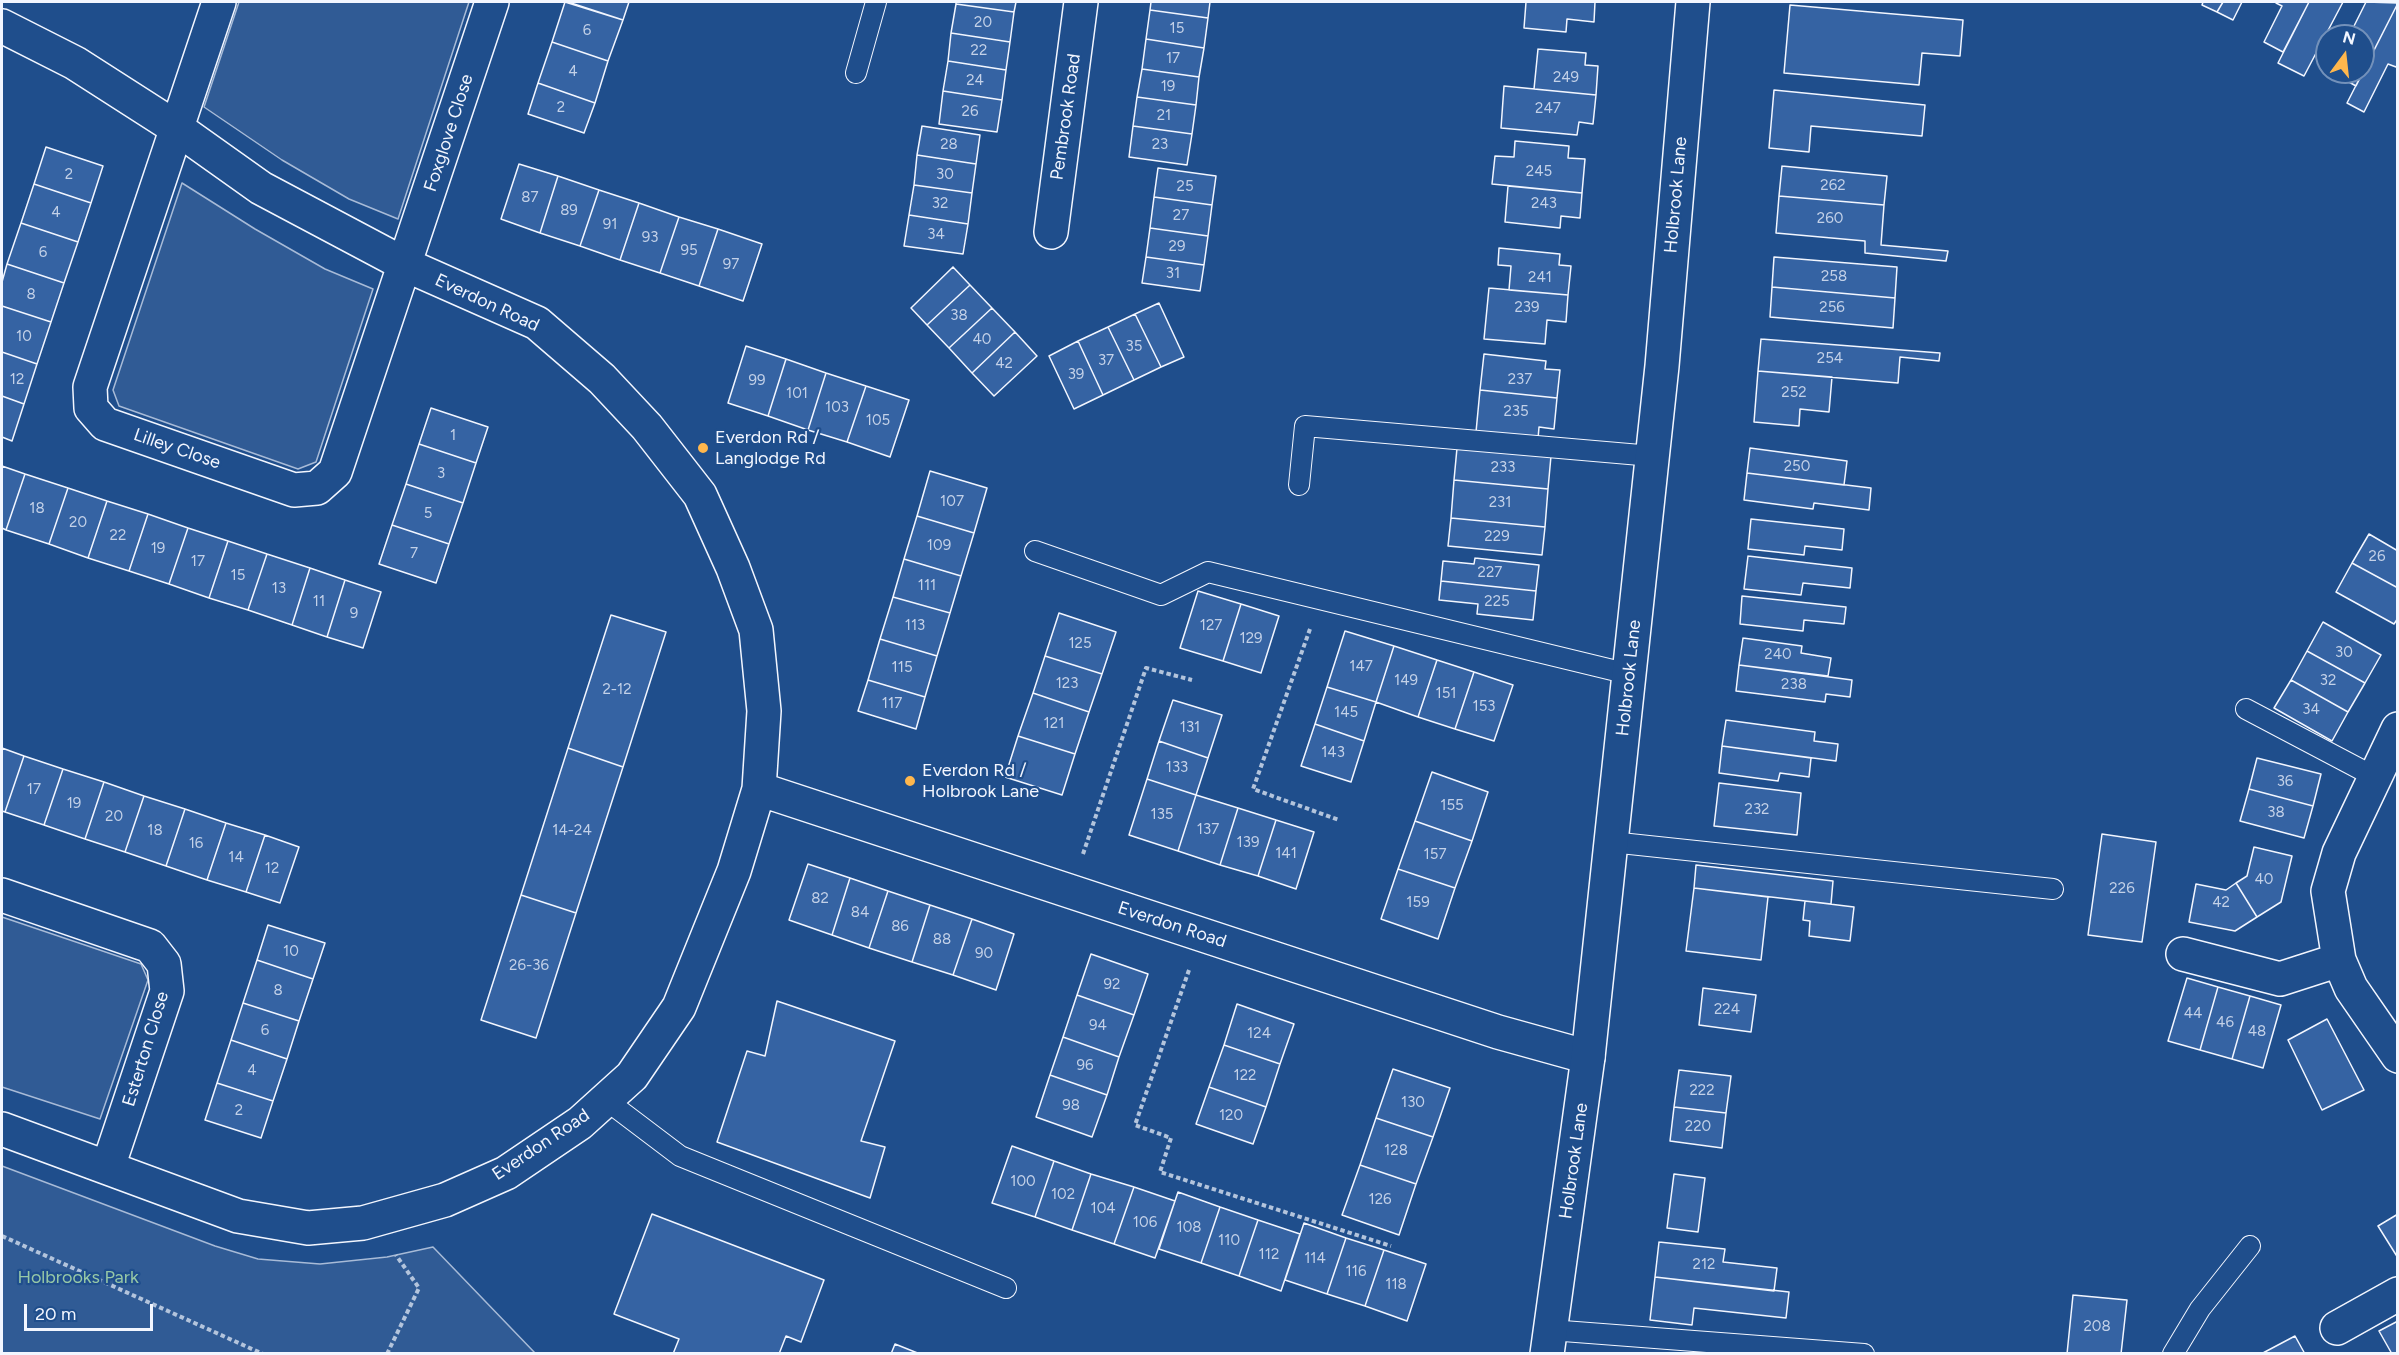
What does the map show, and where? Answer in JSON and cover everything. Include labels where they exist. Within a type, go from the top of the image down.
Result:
[{"type":"street","points":[[178,129],[219,2]]},
{"type":"street","name":"Foxglove Close","points":[[406,265],[492,2]]},
{"type":"street","name":"Pembrook Road","points":[[1051,232],[1081,2]]},
{"type":"street","name":"Holbrook Lane","points":[[1548,1342],[1588,1057],[1652,456],[1693,2]]},
{"type":"street","name":"Everdon Road","points":[[2,26],[75,63],[178,129],[261,188],[406,265],[537,323],[602,379],[647,428],[700,495],[733,568],[756,630],[764,711],[759,789],[734,871],[679,1007],[632,1076],[580,1123],[506,1173],[445,1200],[363,1223],[308,1228],[238,1216],[2,1129]]},
{"type":"street","name":"Lilley Close","points":[[178,129],[90,387],[91,408],[105,424],[294,490],[317,488],[335,472],[406,265]]},
{"type":"street","points":[[2397,729],[2338,853],[2328,891],[2340,960],[2350,988],[2397,1056]]},
{"type":"street","name":"Everdon Road","points":[[759,789],[1498,1032],[1588,1057]]},
{"type":"street","name":"Esterton Close","points":[[2,895],[150,946],[164,964],[167,991],[108,1167]]},
{"type":"street","points":[[2183,954],[2280,979],[2340,960]]},
{"type":"street","points":[[2337,1328],[2397,1294]]},
{"type":"lane","points":[[856,73],[876,2]]},
{"type":"lane","points":[[1299,485],[1305,426],[1652,456]]},
{"type":"lane","points":[[1035,551],[1161,595],[1208,573],[1629,674]]},
{"type":"lane","points":[[2246,709],[2375,777]]},
{"type":"lane","points":[[1611,842],[2053,890]]},
{"type":"lane","points":[[606,1100],[680,1156],[1006,1288]]},
{"type":"lane","points":[[2173,1353],[2200,1309],[2250,1246]]},
{"type":"lane","points":[[1548,1342],[1864,1353]]},
{"type":"path","points":[[1321,600],[1253,789],[1339,820]]},
{"type":"path","points":[[1070,891],[1146,668],[1192,681]]},
{"type":"path","points":[[1201,935],[1135,1125],[1171,1138],[1160,1172],[1391,1246]]},
{"type":"path","points":[[384,1217],[397,1257],[419,1288],[387,1353]]},
{"type":"path","points":[[2,1236],[263,1353]]},
{"type":"shaded area","points":[[239,2],[469,2],[398,219],[349,199],[282,160],[204,107]]},
{"type":"shaded area","points":[[182,183],[325,269],[373,289],[316,462],[298,469],[119,406],[113,390]]},
{"type":"shaded area","points":[[2,917],[141,964],[148,980],[100,1119],[2,1087]]},
{"type":"shaded area","name":"Holbrooks Park","points":[[2,1166],[215,1246],[258,1259],[320,1264],[387,1257],[433,1247],[535,1353],[2,1353]]},
{"type":"building","points":[[565,2],[623,20],[608,61],[552,42]]},
{"type":"building","points":[[568,2],[629,2],[623,20]]},
{"type":"building","points":[[956,2],[1016,2],[1014,12],[956,4]]},
{"type":"building","points":[[1151,2],[1210,2],[1208,18],[1150,10]]},
{"type":"building","points":[[1526,2],[1595,2],[1594,22],[1567,19],[1566,32],[1524,28]]},
{"type":"building","points":[[2203,2],[2223,2],[2217,12],[2202,5]]},
{"type":"building","points":[[2223,2],[2242,2],[2233,20],[2217,12]]},
{"type":"building","points":[[2277,2],[2309,2],[2283,52],[2264,42],[2282,6]]},
{"type":"building","points":[[2309,2],[2343,2],[2331,24],[2315,24],[2315,55],[2304,76],[2278,63]]},
{"type":"building","points":[[2366,2],[2398,3],[2375,48],[2375,24],[2355,24]]},
{"type":"building","points":[[2398,3],[2398,63],[2396,67],[2388,64],[2364,112],[2347,103],[2357,84],[2375,84],[2375,48]]},
{"type":"building","points":[[956,4],[1014,12],[1010,42],[951,33]]},
{"type":"building","points":[[1790,5],[1963,20],[1960,56],[1922,53],[1919,85],[1784,73]]},
{"type":"building","points":[[1150,10],[1208,18],[1204,48],[1146,39]]},
{"type":"building","points":[[951,33],[1010,42],[1006,70],[948,61]]},
{"type":"building","points":[[1146,39],[1204,48],[1199,77],[1142,69]]},
{"type":"building","points":[[552,42],[608,61],[595,103],[538,83]]},
{"type":"building","points":[[1538,49],[1586,53],[1585,65],[1598,66],[1596,95],[1534,89]]},
{"type":"building","points":[[948,61],[1006,70],[1002,100],[943,91]]},
{"type":"building","points":[[1142,69],[1199,77],[1196,105],[1137,97]]},
{"type":"building","points":[[538,83],[595,103],[584,133],[528,114]]},
{"type":"building","points":[[1504,86],[1596,95],[1593,124],[1579,122],[1577,135],[1501,128]]},
{"type":"building","points":[[1774,90],[1925,105],[1922,136],[1811,126],[1809,152],[1769,148]]},
{"type":"building","points":[[943,91],[1002,100],[997,132],[939,124]]},
{"type":"building","points":[[1137,97],[1196,105],[1192,134],[1133,126]]},
{"type":"building","points":[[922,126],[980,135],[976,164],[917,155]]},
{"type":"building","points":[[1133,126],[1192,134],[1187,165],[1129,157]]},
{"type":"building","points":[[1515,141],[1569,146],[1568,158],[1585,159],[1582,193],[1492,184],[1495,156],[1514,157]]},
{"type":"building","points":[[46,147],[103,166],[91,203],[34,184]]},
{"type":"building","points":[[917,155],[976,164],[972,193],[914,185]]},
{"type":"building","points":[[519,164],[558,176],[540,233],[501,219]]},
{"type":"building","points":[[1782,166],[1887,176],[1884,205],[1779,196]]},
{"type":"building","points":[[1158,168],[1216,176],[1212,205],[1154,197]]},
{"type":"building","points":[[558,176],[599,190],[580,246],[540,233]]},
{"type":"building","points":[[34,184],[91,203],[78,242],[21,223]]},
{"type":"building","points":[[914,185],[972,193],[968,224],[909,215]]},
{"type":"building","points":[[1508,186],[1582,193],[1580,218],[1561,216],[1560,228],[1505,222]]},
{"type":"building","points":[[599,190],[639,203],[620,260],[580,246]]},
{"type":"building","points":[[1779,196],[1884,205],[1881,245],[1948,251],[1946,261],[1865,253],[1865,241],[1776,233]]},
{"type":"building","points":[[1154,197],[1212,205],[1208,236],[1150,228]]},
{"type":"building","points":[[639,203],[679,217],[660,273],[620,260]]},
{"type":"building","points":[[909,215],[968,224],[963,254],[904,246]]},
{"type":"building","points":[[679,217],[718,229],[699,286],[660,273]]},
{"type":"building","points":[[21,223],[78,242],[64,283],[7,264]]},
{"type":"building","points":[[1150,228],[1208,236],[1204,265],[1146,257]]},
{"type":"building","points":[[718,229],[762,244],[743,301],[699,286]]},
{"type":"building","points":[[1499,248],[1560,254],[1559,265],[1571,266],[1568,295],[1509,290],[1511,266],[1498,265]]},
{"type":"building","points":[[1146,257],[1204,265],[1200,291],[1142,283]]},
{"type":"building","points":[[1774,257],[1897,267],[1895,298],[1772,287]]},
{"type":"building","points":[[7,264],[64,283],[51,322],[2,306],[2,282]]},
{"type":"building","points":[[953,267],[970,285],[927,325],[911,308]]},
{"type":"building","points":[[970,285],[992,308],[949,348],[927,325]]},
{"type":"building","points":[[1772,287],[1895,298],[1893,328],[1770,317]]},
{"type":"building","points":[[1489,288],[1568,295],[1566,322],[1547,320],[1545,344],[1484,339]]},
{"type":"building","points":[[1159,303],[1184,357],[1161,367],[1135,314]]},
{"type":"building","points":[[2,306],[51,322],[37,364],[2,352]]},
{"type":"building","points":[[992,308],[1015,332],[972,373],[949,348]]},
{"type":"building","points":[[1135,314],[1161,367],[1134,380],[1108,327]]},
{"type":"building","points":[[1108,327],[1134,380],[1103,395],[1078,341]]},
{"type":"building","points":[[1015,332],[1037,356],[994,396],[972,373]]},
{"type":"building","points":[[1761,339],[1940,353],[1939,361],[1900,357],[1898,383],[1758,371]]},
{"type":"building","points":[[1078,341],[1103,395],[1074,409],[1049,356]]},
{"type":"building","points":[[746,346],[786,359],[768,416],[728,403]]},
{"type":"building","points":[[2,352],[37,364],[24,404],[2,396]]},
{"type":"building","points":[[1484,354],[1546,361],[1545,369],[1560,370],[1557,398],[1480,390]]},
{"type":"building","points":[[786,359],[826,373],[808,430],[768,416]]},
{"type":"building","points":[[1758,371],[1832,377],[1829,412],[1800,409],[1799,426],[1754,422]]},
{"type":"building","points":[[826,373],[866,386],[847,442],[808,430]]},
{"type":"building","points":[[866,386],[909,400],[890,457],[847,442]]},
{"type":"building","points":[[1480,390],[1557,398],[1554,429],[1539,427],[1538,439],[1476,432]]},
{"type":"building","points":[[2,396],[24,404],[12,441],[2,437]]},
{"type":"building","points":[[431,408],[488,427],[476,463],[419,444]]},
{"type":"building","points":[[419,444],[476,463],[463,503],[406,484]]},
{"type":"building","points":[[1457,448],[1551,456],[1548,489],[1454,480]]},
{"type":"building","points":[[1750,448],[1847,461],[1844,485],[1747,473]]},
{"type":"building","points":[[2,466],[25,474],[6,530],[2,528]]},
{"type":"building","points":[[930,471],[987,488],[974,533],[917,516]]},
{"type":"building","points":[[1747,473],[1871,488],[1869,510],[1814,503],[1813,509],[1744,500]]},
{"type":"building","points":[[25,474],[68,488],[49,544],[6,530]]},
{"type":"building","points":[[1454,480],[1548,489],[1545,527],[1451,518]]},
{"type":"building","points":[[406,484],[463,503],[449,544],[392,525]]},
{"type":"building","points":[[68,488],[107,501],[88,558],[49,544]]},
{"type":"building","points":[[107,501],[148,514],[129,571],[88,558]]},
{"type":"building","points":[[148,514],[188,528],[169,584],[129,571]]},
{"type":"building","points":[[917,516],[974,533],[961,576],[904,559]]},
{"type":"building","points":[[1451,518],[1545,527],[1542,555],[1448,546]]},
{"type":"building","points":[[1751,519],[1844,529],[1842,550],[1805,546],[1804,555],[1748,549]]},
{"type":"building","points":[[392,525],[449,544],[436,583],[379,564]]},
{"type":"building","points":[[188,528],[228,541],[209,598],[169,584]]},
{"type":"building","points":[[2369,534],[2398,551],[2398,588],[2352,563]]},
{"type":"building","points":[[228,541],[267,554],[248,610],[209,598]]},
{"type":"building","points":[[267,554],[310,568],[292,625],[248,610]]},
{"type":"building","points":[[1748,556],[1852,568],[1850,588],[1803,583],[1801,595],[1744,589]]},
{"type":"building","points":[[1475,558],[1539,565],[1536,591],[1441,581],[1443,561],[1474,564]]},
{"type":"building","points":[[904,559],[961,576],[950,613],[893,597]]},
{"type":"building","points":[[2352,563],[2398,588],[2398,618],[2394,624],[2336,592]]},
{"type":"building","points":[[310,568],[345,580],[327,637],[292,625]]},
{"type":"building","points":[[345,580],[381,592],[363,648],[327,637]]},
{"type":"building","points":[[1441,581],[1536,591],[1533,620],[1477,614],[1478,604],[1439,600]]},
{"type":"building","points":[[1198,591],[1241,604],[1223,661],[1180,648]]},
{"type":"building","points":[[1742,596],[1846,607],[1844,624],[1804,620],[1803,631],[1740,624]]},
{"type":"building","points":[[893,597],[950,613],[937,656],[880,639]]},
{"type":"building","points":[[1241,604],[1279,616],[1261,673],[1223,661]]},
{"type":"building","points":[[1059,613],[1116,632],[1102,674],[1045,656]]},
{"type":"building","points":[[611,615],[666,632],[623,767],[568,748]]},
{"type":"building","points":[[2323,622],[2381,655],[2365,683],[2307,651]]},
{"type":"building","points":[[1345,631],[1394,646],[1376,702],[1327,687]]},
{"type":"building","points":[[1743,638],[1802,646],[1801,653],[1831,658],[1828,676],[1739,665]]},
{"type":"building","points":[[880,639],[937,656],[925,697],[868,680]]},
{"type":"building","points":[[1394,646],[1437,660],[1418,717],[1376,702]]},
{"type":"building","points":[[2307,651],[2365,683],[2348,712],[2291,680]]},
{"type":"building","points":[[1045,656],[1102,674],[1089,712],[1033,693]]},
{"type":"building","points":[[1437,660],[1474,672],[1455,729],[1418,717]]},
{"type":"building","points":[[1739,665],[1852,680],[1850,697],[1826,694],[1825,702],[1736,691]]},
{"type":"building","points":[[1474,672],[1513,685],[1494,741],[1455,729]]},
{"type":"building","points":[[868,680],[925,697],[916,729],[858,711]]},
{"type":"building","points":[[2291,680],[2348,712],[2332,741],[2274,708]]},
{"type":"building","points":[[1327,687],[1376,702],[1364,741],[1315,724]]},
{"type":"building","points":[[1033,693],[1089,712],[1075,754],[1018,736]]},
{"type":"building","points":[[1173,700],[1222,715],[1208,758],[1159,741]]},
{"type":"building","points":[[1726,720],[1815,732],[1814,741],[1838,744],[1836,761],[1722,746]]},
{"type":"building","points":[[1315,724],[1364,741],[1351,782],[1301,766]]},
{"type":"building","points":[[1018,736],[1075,754],[1062,795],[1005,777]]},
{"type":"building","points":[[1159,741],[1208,758],[1196,795],[1147,779]]},
{"type":"building","points":[[1722,746],[1811,758],[1809,777],[1780,773],[1778,781],[1719,773]]},
{"type":"building","points":[[2,748],[24,756],[5,812],[2,811]]},
{"type":"building","points":[[568,748],[623,767],[576,913],[521,895]]},
{"type":"building","points":[[24,756],[63,769],[44,825],[5,812]]},
{"type":"building","points":[[2257,758],[2321,774],[2313,806],[2249,789]]},
{"type":"building","points":[[63,769],[104,782],[85,839],[44,825]]},
{"type":"building","points":[[1432,772],[1488,792],[1472,841],[1415,821]]},
{"type":"building","points":[[1147,779],[1196,795],[1178,851],[1129,835]]},
{"type":"building","points":[[104,782],[144,796],[125,852],[85,839]]},
{"type":"building","points":[[1719,783],[1801,793],[1797,835],[1714,826]]},
{"type":"building","points":[[2249,789],[2313,806],[2304,838],[2240,821]]},
{"type":"building","points":[[1196,795],[1238,808],[1220,865],[1178,851]]},
{"type":"building","points":[[144,796],[185,809],[166,866],[125,852]]},
{"type":"building","points":[[1238,808],[1276,820],[1258,876],[1220,865]]},
{"type":"building","points":[[185,809],[226,823],[207,880],[166,866]]},
{"type":"building","points":[[1276,820],[1314,832],[1296,889],[1258,876]]},
{"type":"building","points":[[1415,821],[1472,841],[1455,888],[1398,869]]},
{"type":"building","points":[[226,823],[265,835],[246,892],[207,880]]},
{"type":"building","points":[[2102,834],[2156,842],[2142,942],[2088,935]]},
{"type":"building","points":[[265,835],[299,847],[280,903],[246,892]]},
{"type":"building","points":[[2254,847],[2292,856],[2281,902],[2257,917],[2236,883],[2247,876]]},
{"type":"building","points":[[808,864],[850,878],[832,935],[789,920]]},
{"type":"building","points":[[1696,865],[1833,881],[1831,904],[1694,888]]},
{"type":"building","points":[[1398,869],[1455,888],[1438,939],[1381,919]]},
{"type":"building","points":[[850,878],[888,891],[869,948],[832,935]]},
{"type":"building","points":[[2236,883],[2257,917],[2235,931],[2189,922],[2196,884],[2226,890]]},
{"type":"building","points":[[1694,888],[1768,897],[1761,960],[1686,951]]},
{"type":"building","points":[[888,891],[930,905],[912,962],[869,948]]},
{"type":"building","points":[[521,895],[576,913],[536,1038],[481,1020]]},
{"type":"building","points":[[1805,901],[1854,907],[1850,941],[1809,936],[1810,921],[1803,920]]},
{"type":"building","points":[[930,905],[972,919],[953,975],[912,962]]},
{"type":"building","points":[[972,919],[1014,934],[996,990],[953,975]]},
{"type":"building","points":[[268,925],[325,943],[313,979],[257,960]]},
{"type":"building","points":[[1091,954],[1148,974],[1134,1015],[1077,995]]},
{"type":"building","points":[[257,960],[313,979],[299,1021],[243,1003]]},
{"type":"building","points":[[2187,978],[2218,987],[2200,1050],[2168,1041]]},
{"type":"building","points":[[2218,987],[2250,996],[2232,1059],[2200,1050]]},
{"type":"building","points":[[1703,988],[1756,995],[1751,1032],[1699,1025]]},
{"type":"building","points":[[1077,995],[1134,1015],[1119,1057],[1063,1037]]},
{"type":"building","points":[[2250,996],[2281,1005],[2263,1068],[2232,1059]]},
{"type":"building","points":[[777,1001],[895,1041],[861,1141],[885,1147],[870,1198],[717,1142],[747,1051],[765,1056]]},
{"type":"building","points":[[243,1003],[299,1021],[287,1059],[231,1040]]},
{"type":"building","points":[[1237,1004],[1294,1024],[1280,1064],[1224,1045]]},
{"type":"building","points":[[2327,1019],[2364,1090],[2322,1110],[2288,1040]]},
{"type":"building","points":[[1063,1037],[1119,1057],[1107,1095],[1050,1075]]},
{"type":"building","points":[[231,1040],[287,1059],[273,1101],[217,1083]]},
{"type":"building","points":[[1224,1045],[1280,1064],[1266,1107],[1209,1087]]},
{"type":"building","points":[[1393,1069],[1450,1088],[1433,1137],[1376,1118]]},
{"type":"building","points":[[1679,1070],[1731,1076],[1726,1113],[1674,1107]]},
{"type":"building","points":[[1050,1075],[1107,1095],[1092,1137],[1036,1117]]},
{"type":"building","points":[[217,1083],[273,1101],[261,1138],[205,1120]]},
{"type":"building","points":[[1209,1087],[1266,1107],[1253,1144],[1196,1124]]},
{"type":"building","points":[[1674,1107],[1726,1113],[1722,1148],[1670,1141]]},
{"type":"building","points":[[1376,1118],[1433,1137],[1416,1184],[1360,1165]]},
{"type":"building","points":[[1012,1146],[1054,1161],[1035,1217],[992,1203]]},
{"type":"building","points":[[1054,1161],[1091,1174],[1072,1230],[1035,1217]]},
{"type":"building","points":[[1360,1165],[1416,1184],[1399,1235],[1342,1215]]},
{"type":"building","points":[[1091,1174],[1134,1187],[1114,1244],[1072,1230]]},
{"type":"building","points":[[1674,1174],[1705,1178],[1698,1232],[1667,1228]]},
{"type":"building","points":[[1134,1187],[1175,1201],[1155,1258],[1114,1244]]},
{"type":"building","points":[[1178,1192],[1220,1207],[1201,1263],[1159,1249]]},
{"type":"building","points":[[1220,1207],[1258,1220],[1239,1276],[1201,1263]]},
{"type":"building","points":[[652,1214],[824,1280],[801,1342],[786,1336],[779,1354],[673,1354],[679,1339],[614,1314]]},
{"type":"building","points":[[2398,1214],[2398,1258],[2378,1226]]},
{"type":"building","points":[[1258,1220],[1300,1234],[1281,1291],[1239,1276]]},
{"type":"building","points":[[1304,1223],[1346,1238],[1327,1294],[1285,1280]]},
{"type":"building","points":[[1346,1238],[1384,1250],[1365,1306],[1327,1294]]},
{"type":"building","points":[[1659,1242],[1725,1249],[1723,1262],[1777,1268],[1774,1291],[1655,1277]]},
{"type":"building","points":[[1384,1250],[1426,1264],[1407,1321],[1365,1306]]},
{"type":"building","points":[[1655,1277],[1789,1292],[1786,1318],[1694,1308],[1692,1325],[1650,1320]]},
{"type":"building","points":[[2073,1295],[2127,1300],[2121,1354],[2067,1354]]},
{"type":"building","points":[[2398,1321],[2398,1354],[2392,1354],[2379,1331]]},
{"type":"building","points":[[2295,1336],[2305,1354],[2261,1354]]},
{"type":"building","points":[[895,1344],[920,1354],[891,1354]]},
{"type":"place","name":"Everdon Rd / Langlodge Rd","points":[[703,448]]},
{"type":"place","name":"Everdon Rd / Holbrook Lane","points":[[910,781]]}]
